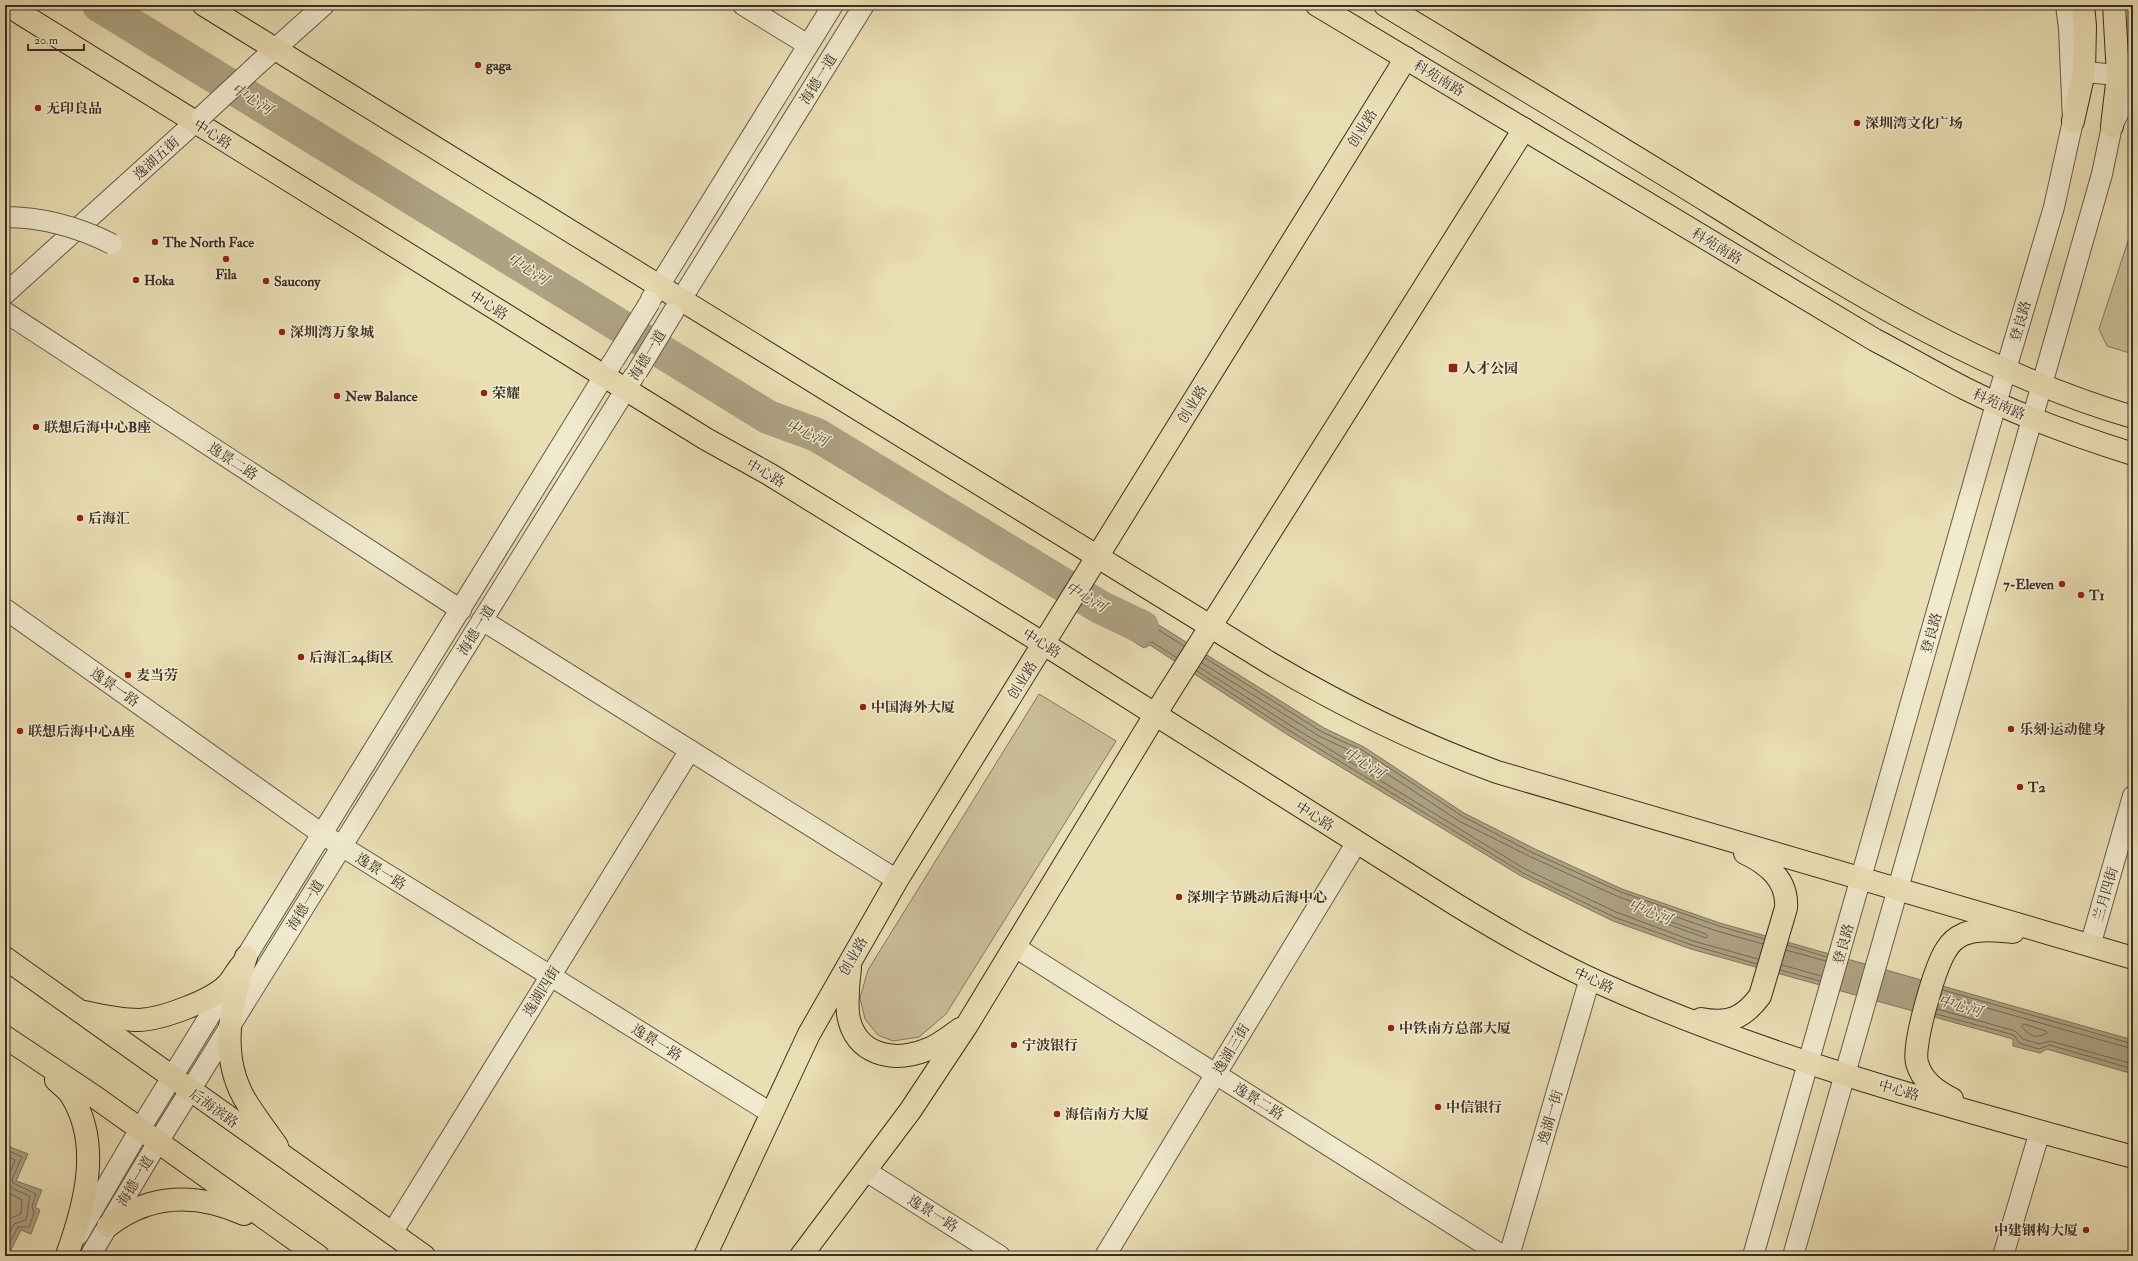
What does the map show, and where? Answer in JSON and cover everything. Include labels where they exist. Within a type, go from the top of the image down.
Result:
[{"type":"main road","name":"中心路","points":[[7,5],[631,380],[706,439],[769,474],[1048,637],[1161,706],[1357,842],[1487,924],[1590,978],[1722,1034],[1846,1075],[2133,1157]]},
{"type":"main road","points":[[204,5],[275,49],[654,294],[1094,563],[1208,631],[1387,726],[1438,749],[1497,772],[2133,958]]},
{"type":"main road","name":"科苑南路","points":[[1317,5],[1875,340],[1967,389],[2033,419],[2093,442],[2133,454]]},
{"type":"main road","points":[[1385,5],[1795,256],[1936,336],[2006,369],[2087,404],[2133,417]]},
{"type":"main road","name":"登良路","points":[[2074,121],[2084,72],[2085,26],[2083,5]]},
{"type":"main road","points":[[2112,126],[2125,79],[2114,5]]},
{"type":"main road","name":"创业路","points":[[706,1251],[809,1034],[897,880],[1406,58]]},
{"type":"main road","points":[[802,1256],[910,1111],[967,1025],[1161,706],[1524,129]]},
{"type":"main road","points":[[1657,1007],[1718,1022],[1731,1020],[1742,1014],[1752,1006],[1760,996],[1786,908],[1787,898],[1779,878],[1770,868],[1756,858],[1698,831]]},
{"type":"main road","points":[[2002,1120],[1950,1098],[1934,1088],[1921,1073],[1916,1053],[1918,1038],[1940,962],[1950,944],[1965,934],[1992,931],[2058,937]]},
{"type":"main road","points":[[77,1010],[138,1020],[161,1018],[204,1000],[227,985],[246,957]]},
{"type":"main road","points":[[246,957],[235,993],[230,1027],[229,1055],[244,1097],[286,1158]]},
{"type":"main road","name":"后海滨路","points":[[5,958],[424,1256]]},
{"type":"main road","points":[[851,959],[847,993],[848,1015],[853,1030],[858,1037],[863,1043],[876,1052],[892,1057],[909,1056],[928,1050],[967,1025]]},
{"type":"main road","points":[[5,1036],[140,1129],[318,1256]]},
{"type":"main road","points":[[28,1053],[71,1094],[87,1136],[88,1159],[85,1190],[78,1222],[67,1255]]},
{"type":"main road","points":[[108,1226],[120,1216],[145,1205],[169,1199],[193,1199],[222,1204],[278,1228]]},
{"type":"street","name":"逸湖五街","points":[[5,294],[324,5]]},
{"type":"street","points":[[743,5],[808,45]]},
{"type":"street","name":"海德一道","points":[[67,1255],[140,1129],[833,5]]},
{"type":"street","name":"海德一道","points":[[90,1256],[158,1142],[864,5]]},
{"type":"street","points":[[2066,5],[2069,28],[2074,121]]},
{"type":"street","points":[[2084,72],[2125,79]]},
{"type":"street","name":"登良路","points":[[1753,1256],[1810,1063],[2006,369],[2054,207],[2074,121]]},
{"type":"street","points":[[1793,1256],[1856,1042],[2033,419],[2102,174],[2112,126]]},
{"type":"street","points":[[5,217],[52,222],[92,234],[112,244]]},
{"type":"street","name":"逸景二路","points":[[5,312],[461,610]]},
{"type":"street","name":"逸景一路","points":[[5,609],[322,834],[771,1113]]},
{"type":"street","points":[[482,620],[897,880]]},
{"type":"street","name":"逸湖四街","points":[[392,1233],[690,750]]},
{"type":"street","name":"兰月四街","points":[[2090,946],[2133,796]]},
{"type":"street","name":"逸湖三街","points":[[1105,1256],[1357,842]]},
{"type":"street","name":"逸景二路","points":[[1015,947],[1503,1256]]},
{"type":"street","name":"逸湖一街","points":[[1509,1256],[1590,978]]},
{"type":"street","points":[[2003,1256],[2040,1131]]},
{"type":"street","name":"逸景一路","points":[[866,1171],[1000,1256]]},
{"type":"shaded area","points":[[2133,226],[2133,354],[2107,346],[2099,329]]},
{"type":"shaded area","points":[[1039,694],[1116,741],[946,1014],[919,1037],[893,1041],[878,1035],[865,1019],[860,998],[868,970]]},
{"type":"water","points":[[1109,594],[1324,728],[1364,747],[1464,813],[1535,849],[1622,889],[1720,923],[2133,1040],[2133,1074],[2047,1049],[2040,1053],[2013,1046],[2013,1039],[1691,949],[1613,921],[1521,876],[1288,735],[1150,645],[1144,648],[1094,617]]},
{"type":"water","points":[[5,1145],[28,1154],[16,1181],[42,1190],[35,1207],[40,1210],[31,1234],[21,1230],[8,1256],[5,1256]]},
{"type":"waterway","name":"中心河","points":[[99,5],[768,417],[817,435],[1100,607],[1142,627]]},
{"type":"place","name":"gaga","points":[[478,65]]},
{"type":"place","name":"无印良品","points":[[38,108]]},
{"type":"place","name":"深圳湾文化广场","points":[[1857,123]]},
{"type":"place","name":"The North Face","points":[[155,242]]},
{"type":"place","name":"Fila","points":[[226,259]]},
{"type":"place","name":"Hoka","points":[[136,280]]},
{"type":"place","name":"Saucony","points":[[266,281]]},
{"type":"place","name":"深圳湾万象城","points":[[282,332]]},
{"type":"place","name":"人才公园","points":[[1453,368]]},
{"type":"place","name":"荣耀","points":[[484,393]]},
{"type":"place","name":"New Balance","points":[[337,396]]},
{"type":"place","name":"联想后海中心B座","points":[[36,427]]},
{"type":"place","name":"后海汇","points":[[80,518]]},
{"type":"place","name":"7-Eleven","points":[[2062,584]]},
{"type":"place","name":"T1","points":[[2081,595]]},
{"type":"place","name":"后海汇24街区","points":[[301,657]]},
{"type":"place","name":"麦当劳","points":[[128,675]]},
{"type":"place","name":"中国海外大厦","points":[[863,707]]},
{"type":"place","name":"乐刻·运动健身","points":[[2011,729]]},
{"type":"place","name":"联想后海中心A座","points":[[20,731]]},
{"type":"place","name":"T2","points":[[2020,787]]},
{"type":"place","name":"深圳字节跳动后海中心","points":[[1179,897]]},
{"type":"place","name":"中铁南方总部大厦","points":[[1391,1028]]},
{"type":"place","name":"宁波银行","points":[[1014,1045]]},
{"type":"place","name":"中信银行","points":[[1438,1107]]},
{"type":"place","name":"海信南方大厦","points":[[1057,1114]]},
{"type":"place","name":"中建钢构大厦","points":[[2086,1230]]}]
